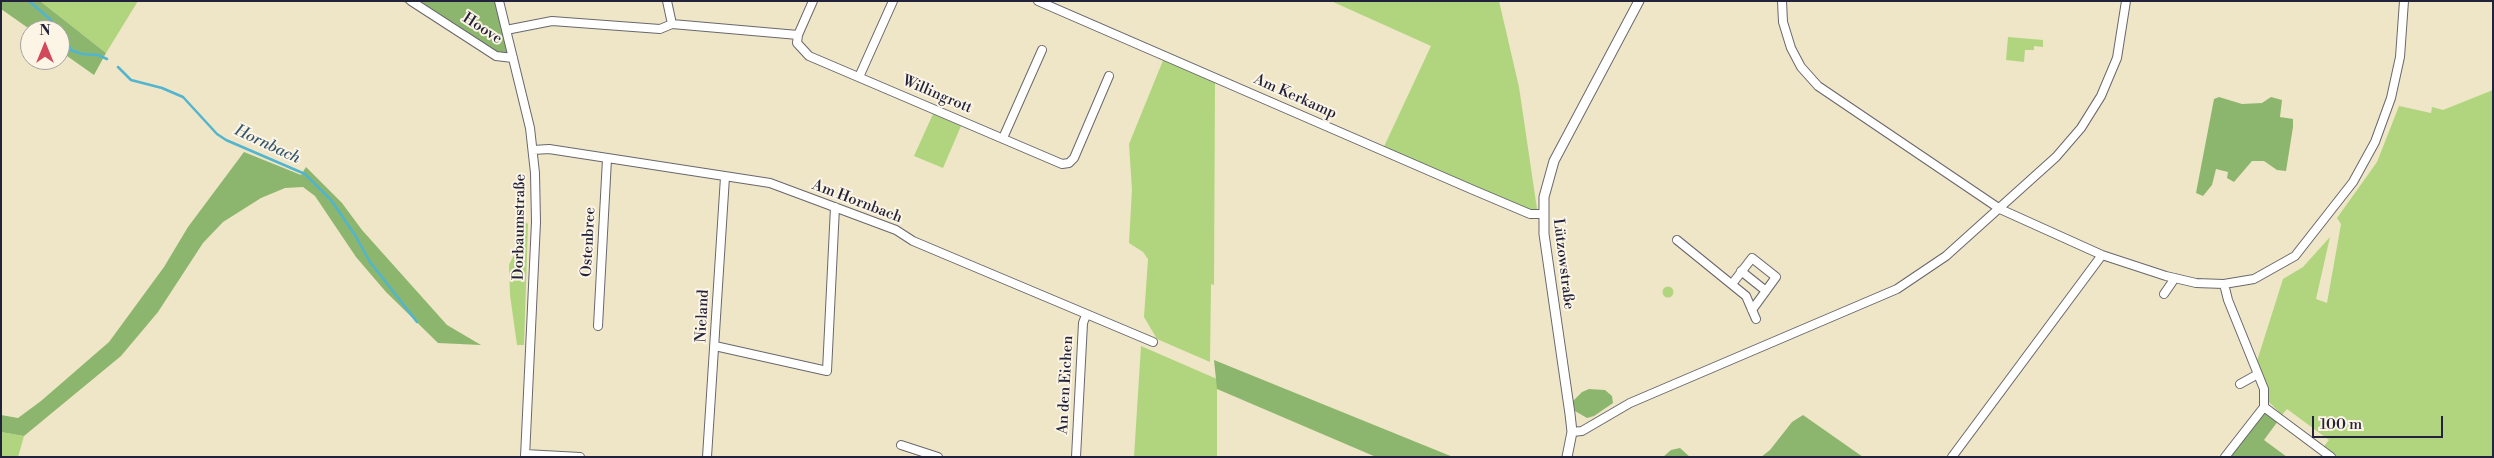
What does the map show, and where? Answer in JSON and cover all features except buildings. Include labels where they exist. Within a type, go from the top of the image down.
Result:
[{"type":"street","name":"Hoove","points":[[411,1],[496,56],[513,58]]},
{"type":"street","name":"Dorbaumstraße","points":[[499,1],[533,150],[536,222],[525,455]]},
{"type":"street","points":[[667,1],[672,24]]},
{"type":"street","points":[[506,30],[552,21],[660,29],[672,24],[798,35],[813,1]]},
{"type":"street","points":[[859,77],[892,1]]},
{"type":"street","name":"Am Kerkamp","points":[[1038,1],[1530,214],[1543,214]]},
{"type":"street","name":"Lützowstraße","points":[[1567,457],[1572,432],[1543,214],[1544,197],[1554,162],[1640,1]]},
{"type":"street","points":[[1782,1],[1783,22],[1792,48],[1801,67],[1818,86],[2000,209],[2102,255],[2196,283],[2224,284],[2254,278],[2295,256],[2353,182],[2375,142],[2391,98],[2400,57],[2404,1]]},
{"type":"street","points":[[1572,432],[1582,431],[1630,404],[1897,289],[1946,256],[2056,157],[2081,128],[2101,96],[2117,58],[2126,1]]},
{"type":"street","name":"Willingrott","points":[[798,35],[797,43],[809,56],[1062,164],[1069,163],[1074,158],[1109,76]]},
{"type":"street","points":[[1003,138],[1042,50]]},
{"type":"street","name":"Am Hornbach","points":[[533,150],[549,150],[770,182],[896,230],[914,241],[1153,342]]},
{"type":"street","name":"Ostenbree","points":[[598,326],[607,159]]},
{"type":"street","name":"Nieland","points":[[707,457],[725,176]]},
{"type":"street","points":[[715,346],[827,371],[835,207]]},
{"type":"street","points":[[1677,240],[1746,296],[1756,319]]},
{"type":"street","points":[[1952,457],[2102,255]]},
{"type":"street","points":[[1732,284],[1752,258],[1776,277],[1752,310]]},
{"type":"street","points":[[1741,271],[1766,291]]},
{"type":"street","points":[[2164,294],[2175,278]]},
{"type":"street","points":[[2224,284],[2228,300],[2264,389],[2264,407],[2225,457]]},
{"type":"street","name":"An den Eichen","points":[[1076,457],[1083,323],[1086,315]]},
{"type":"street","points":[[2240,384],[2258,374]]},
{"type":"street","points":[[2264,407],[2331,457]]},
{"type":"street","points":[[901,445],[938,457]]},
{"type":"street","points":[[525,455],[580,457]]},
{"type":"green space","points":[[1,1],[40,1],[64,20],[20,20],[20,22],[1,9]]},
{"type":"green space","points":[[40,1],[138,1],[106,53],[70,25],[70,20],[64,20]]},
{"type":"green space","points":[[402,1],[495,1],[508,55],[497,57]]},
{"type":"green space","points":[[1331,1],[1499,1],[1519,87],[1537,209],[1524,209],[1381,153],[1431,46]]},
{"type":"green space","points":[[70,25],[106,53],[94,75],[70,58]]},
{"type":"green space","points":[[2008,37],[2043,40],[2043,47],[2034,46],[2034,50],[2025,50],[2024,62],[2006,60]]},
{"type":"green space","points":[[1164,58],[1215,80],[1214,285],[1211,284],[1210,362],[1157,339],[1144,317],[1148,259],[1143,252],[1129,243],[1132,190],[1129,144]]},
{"type":"green space","points":[[2493,90],[2493,457],[2331,457],[2321,450],[2329,440],[2287,409],[2282,415],[2269,402],[2268,391],[2257,361],[2283,279],[2303,267],[2330,237],[2316,299],[2327,303],[2341,224],[2337,218],[2377,162],[2399,106],[2431,113],[2432,107],[2443,110]]},
{"type":"green space","points":[[2219,97],[2242,104],[2262,103],[2271,97],[2282,100],[2280,117],[2293,119],[2286,171],[2277,170],[2264,161],[2252,161],[2234,182],[2227,178],[2228,172],[2216,169],[2212,185],[2203,196],[2196,193],[2214,99]]},
{"type":"green space","points":[[933,114],[961,126],[943,168],[914,156]]},
{"type":"green space","points":[[244,152],[301,175],[306,167],[342,203],[362,230],[447,325],[481,345],[438,343],[386,292],[356,257],[315,196],[303,187],[285,188],[261,198],[223,222],[203,243],[158,312],[121,356],[24,436],[1,432],[1,415],[18,418],[41,401],[109,342],[164,267],[188,227]]},
{"type":"green space","points":[[525,222],[528,224],[524,345],[517,345],[510,295],[509,265],[522,238]]},
{"type":"green space","points":[[1668,286],[1674,292],[1668,298],[1662,292]]},
{"type":"green space","points":[[1141,346],[1217,379],[1217,457],[1134,457]]},
{"type":"green space","points":[[1214,360],[1453,457],[1376,457],[1217,389]]},
{"type":"green space","points":[[1589,389],[1605,390],[1612,396],[1613,403],[1594,416],[1587,418],[1575,411],[1573,401],[1582,392]]},
{"type":"green space","points":[[2262,410],[2278,421],[2264,440],[2287,457],[2225,457]]},
{"type":"green space","points":[[1803,415],[1863,457],[1761,457],[1770,450],[1792,422]]},
{"type":"green space","points":[[1,432],[24,436],[18,457],[1,457]]},
{"type":"green space","points":[[1680,448],[1690,457],[1663,457],[1671,450]]},
{"type":"waterway","name":"Hornbach","points":[[29,1],[51,20]]},
{"type":"waterway","name":"Hornbach","points":[[70,48],[82,54],[98,55],[107,59]]},
{"type":"waterway","name":"Hornbach","points":[[118,67],[131,80],[162,88],[183,97],[217,134],[226,140],[305,174],[331,200],[355,235],[370,262],[417,322]]}]
